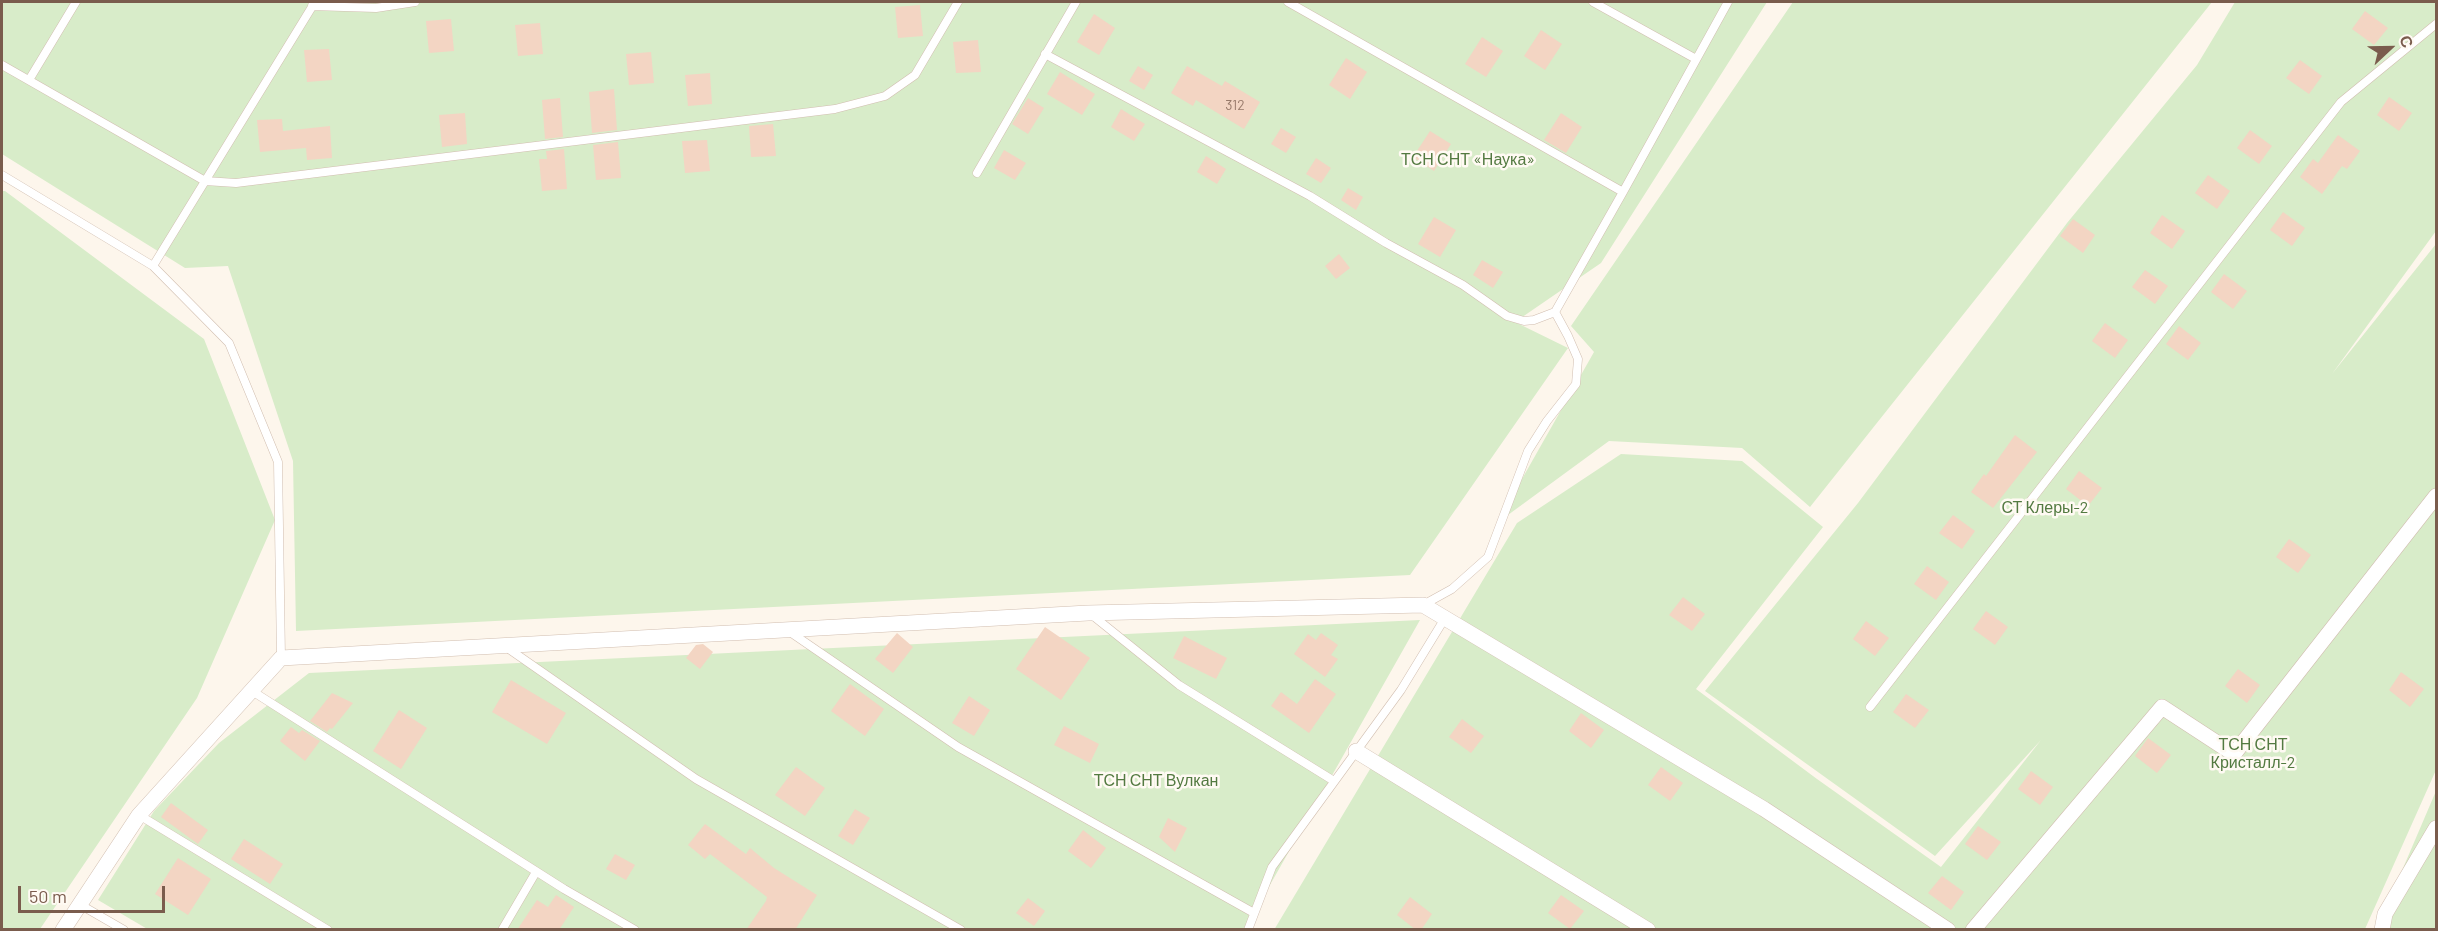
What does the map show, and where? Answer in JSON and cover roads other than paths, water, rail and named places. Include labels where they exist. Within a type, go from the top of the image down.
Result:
[{"type":"street","points":[[1973,930],[2163,707],[2234,754],[2436,496]]},
{"type":"street","points":[[63,930],[139,815],[281,658],[1088,613],[1424,605],[1764,809],[1948,930]]},
{"type":"street","points":[[1356,751],[1648,930]]},
{"type":"street","points":[[2382,930],[2385,914],[2436,828]]},
{"type":"lane","points":[[29,80],[76,2]]},
{"type":"lane","points":[[153,266],[313,4],[376,8],[415,2]]},
{"type":"lane","points":[[2,64],[205,181],[236,183],[835,110],[885,96],[915,75],[958,2]]},
{"type":"lane","points":[[977,172],[1076,2]]},
{"type":"lane","points":[[1288,2],[1623,192]]},
{"type":"lane","points":[[1593,2],[1696,59]]},
{"type":"lane","points":[[1045,54],[1310,196],[1386,243],[1463,285],[1507,316],[1524,321],[1534,320],[1554,312],[1728,2]]},
{"type":"lane","points":[[1870,707],[2341,102],[2436,24]]},
{"type":"lane","points":[[2,175],[153,266],[229,343],[278,462],[281,658]]},
{"type":"lane","points":[[1424,605],[1452,589],[1488,557],[1528,451],[1547,421],[1576,384],[1578,359],[1554,312]]},
{"type":"lane","points":[[1088,613],[1179,685],[1334,781]]},
{"type":"lane","points":[[1248,930],[1272,867],[1401,690],[1445,618]]},
{"type":"lane","points":[[786,630],[958,747],[1254,913]]},
{"type":"lane","points":[[505,646],[696,779],[961,930]]},
{"type":"lane","points":[[252,691],[536,872],[635,930]]},
{"type":"lane","points":[[139,815],[328,930]]},
{"type":"lane","points":[[502,930],[536,872]]},
{"type":"lane","points":[[79,904],[124,930]]},
{"type":"park label","name":"ТСН СНТ «Наука»","points":[[1468,160]]},
{"type":"park label","name":"СТ Клеры-2","points":[[2045,508]]},
{"type":"park label","name":"ТСН СНТ Кристалл-2","points":[[2253,754]]},
{"type":"park label","name":"ТСН СНТ Вулкан","points":[[1156,781]]}]
